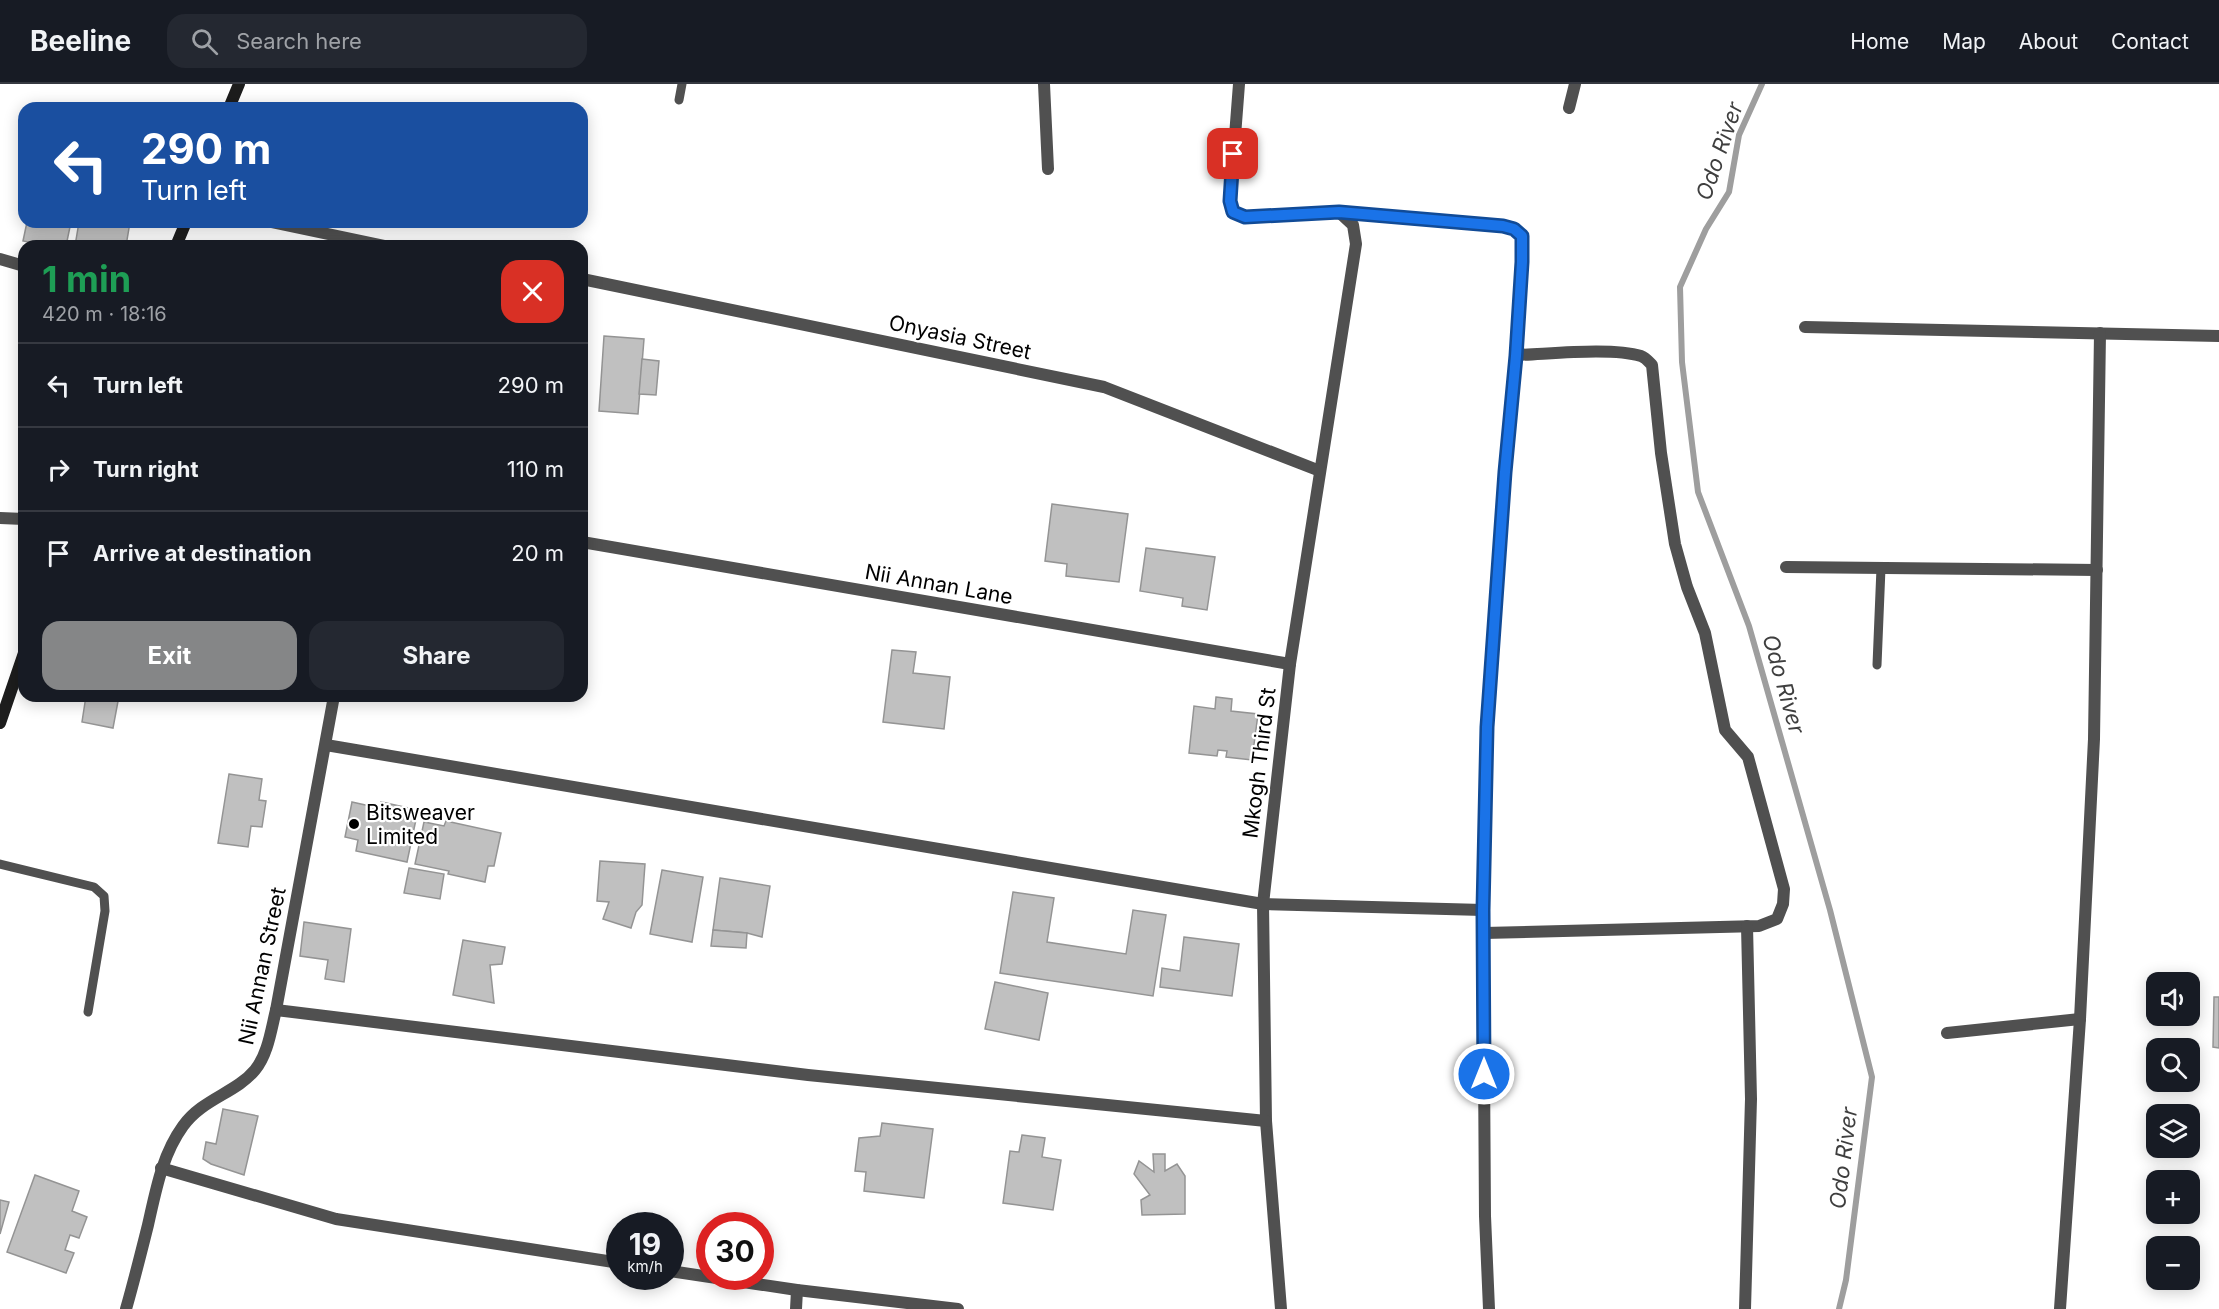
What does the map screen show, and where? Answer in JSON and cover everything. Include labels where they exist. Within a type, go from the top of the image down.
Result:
[{"type":"street","points":[[231,102],[238,84]]},
{"type":"street","points":[[1044,84],[1048,169]]},
{"type":"street","points":[[1239,84],[1230,201],[1233,212],[1245,217],[1339,212],[1503,226],[1514,229],[1522,236],[1516,356],[1505,472],[1487,727],[1483,910],[1485,1216],[1490,1309]]},
{"type":"street","points":[[1569,108],[1575,84]]},
{"type":"street","name":"Mkogh Third St","points":[[1281,1309],[1266,1121],[1263,904],[1290,664],[1356,244],[1353,225],[1339,212]]},
{"type":"street","points":[[300,228],[356,240]]},
{"type":"street","points":[[0,259],[18,264]]},
{"type":"street","name":"Onyasia Street","points":[[588,280],[1104,387],[1320,471]]},
{"type":"street","points":[[1805,327],[2219,336]]},
{"type":"street","points":[[2060,1309],[2080,1019],[2094,739],[2100,333]]},
{"type":"street","points":[[1484,933],[1759,926],[1777,919],[1783,904],[1784,889],[1748,758],[1725,730],[1706,633],[1687,587],[1675,544],[1661,453],[1652,365],[1640,356],[1619,352],[1516,356]]},
{"type":"street","points":[[0,518],[18,519]]},
{"type":"street","name":"Nii Annan Lane","points":[[588,543],[1290,664]]},
{"type":"street","points":[[1786,567],[2097,570]]},
{"type":"street","points":[[0,723],[18,670]]},
{"type":"street","name":"Nii Annan Street","points":[[126,1309],[161,1168],[183,1125],[204,1104],[255,1070],[266,1050],[276,1010],[333,702]]},
{"type":"street","points":[[326,745],[1263,904],[1483,910]]},
{"type":"street","points":[[1745,1309],[1751,1099],[1747,926]]},
{"type":"street","points":[[276,1010],[808,1075],[1266,1121]]},
{"type":"street","points":[[1947,1033],[2080,1019]]},
{"type":"street","points":[[161,1168],[336,1219],[606,1261]]},
{"type":"street","points":[[684,1273],[797,1290],[958,1309]]},
{"type":"street","points":[[796,1309],[797,1290]]},
{"type":"lane","points":[[680,99],[682,84]]},
{"type":"lane","points":[[1877,665],[1881,568]]},
{"type":"lane","points":[[0,864],[94,887],[104,896],[105,911],[88,1012]]},
{"type":"building","points":[[26,228],[70,228],[67,240],[23,240]]},
{"type":"building","points":[[78,228],[129,228],[127,240],[76,240]]},
{"type":"building","points":[[604,336],[644,339],[638,414],[599,411]]},
{"type":"building","points":[[642,359],[659,361],[656,395],[639,394]]},
{"type":"building","points":[[1052,504],[1128,514],[1119,582],[1066,576],[1067,564],[1045,561]]},
{"type":"building","points":[[1146,548],[1215,557],[1207,610],[1182,606],[1183,598],[1140,591]]},
{"type":"building","points":[[892,650],[916,652],[913,673],[950,677],[944,729],[883,722]]},
{"type":"building","points":[[1216,697],[1232,699],[1231,711],[1258,714],[1252,760],[1226,757],[1227,751],[1218,750],[1217,756],[1189,753],[1194,706],[1215,709]]},
{"type":"building","points":[[85,702],[118,702],[113,728],[82,722]]},
{"type":"building","points":[[229,774],[262,779],[259,800],[266,801],[262,827],[251,826],[248,847],[218,843]]},
{"type":"building","points":[[352,802],[379,808],[381,802],[418,810],[407,862],[356,851],[358,840],[345,837]]},
{"type":"building","points":[[446,821],[501,833],[494,866],[488,866],[485,882],[415,864],[424,822],[444,826]]},
{"type":"building","points":[[600,861],[645,864],[642,905],[636,912],[631,928],[603,919],[609,902],[597,901]]},
{"type":"building","points":[[409,868],[444,874],[440,899],[404,893]]},
{"type":"building","points":[[662,870],[703,877],[692,942],[650,934]]},
{"type":"building","points":[[720,878],[770,886],[762,937],[747,933],[713,930]]},
{"type":"building","points":[[1013,892],[1054,898],[1047,942],[1126,954],[1133,910],[1166,915],[1153,996],[1000,973]]},
{"type":"building","points":[[304,922],[351,929],[344,982],[325,979],[328,960],[300,956]]},
{"type":"building","points":[[713,930],[747,933],[746,948],[711,946]]},
{"type":"building","points":[[1184,937],[1239,944],[1232,996],[1160,987],[1162,968],[1180,971]]},
{"type":"building","points":[[463,940],[505,947],[502,964],[490,965],[494,1003],[453,995]]},
{"type":"building","points":[[995,982],[1048,993],[1039,1040],[985,1029]]},
{"type":"building","points":[[2214,997],[2219,997],[2219,1048],[2213,1047]]},
{"type":"building","points":[[223,1109],[258,1116],[244,1175],[203,1159],[206,1142],[216,1144]]},
{"type":"building","points":[[882,1123],[933,1129],[924,1198],[864,1191],[866,1172],[855,1171],[859,1138],[880,1136]]},
{"type":"building","points":[[1022,1135],[1045,1138],[1042,1157],[1061,1160],[1053,1210],[1003,1203],[1010,1151],[1019,1152]]},
{"type":"building","points":[[1153,1154],[1165,1154],[1165,1171],[1177,1164],[1185,1176],[1185,1214],[1142,1215],[1141,1200],[1150,1195],[1134,1174],[1139,1161],[1154,1172]]},
{"type":"building","points":[[35,1175],[79,1191],[72,1211],[87,1217],[79,1238],[70,1235],[65,1250],[74,1253],[66,1273],[7,1252]]},
{"type":"building","points":[[0,1200],[9,1202],[0,1234]]},
{"type":"waterway","name":"Odo River","points":[[1762,84],[1739,135],[1729,192],[1706,229],[1680,287],[1682,362],[1698,492],[1749,626],[1830,910],[1872,1077],[1846,1280],[1839,1309]]},
{"type":"place","name":"Bitsweaver Limited","points":[[354,824]]},
{"type":"route","points":[[1233,154],[1230,201],[1233,212],[1245,217],[1339,212],[1503,226],[1514,229],[1522,236],[1516,356],[1505,472],[1487,727],[1483,910],[1484,1074]]}]
